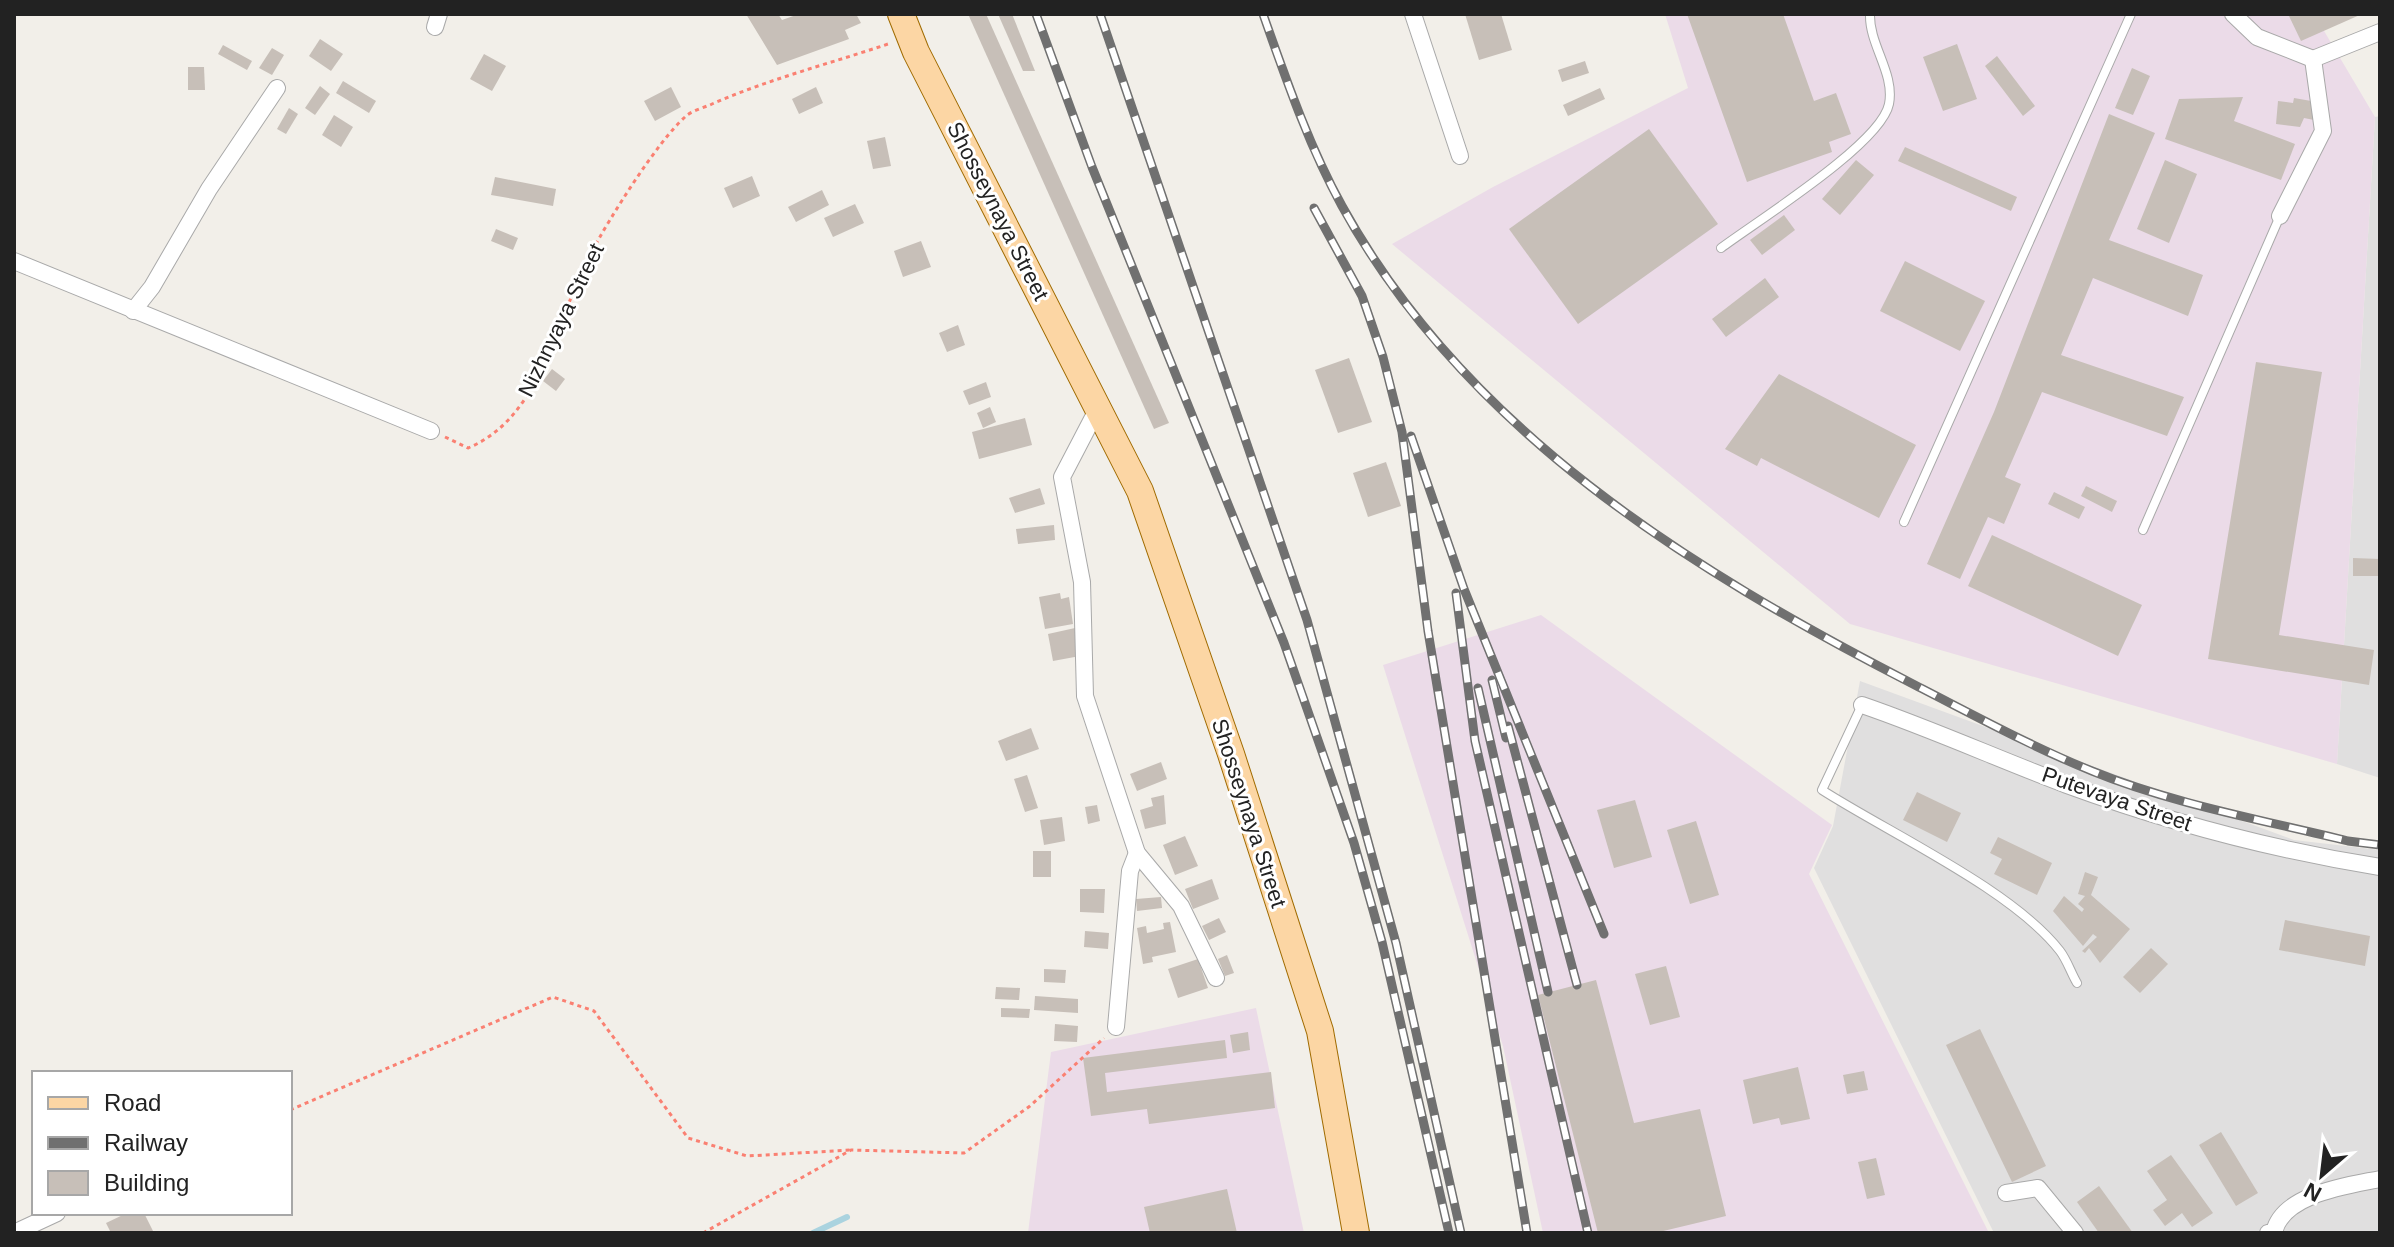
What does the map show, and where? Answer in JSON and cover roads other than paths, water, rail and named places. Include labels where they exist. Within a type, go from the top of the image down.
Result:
[{"type":"main road","name":"Shosseynaya Street","points":[[905,26],[1099,406],[1145,506],[1231,754],[1320,1031],[1356,1233]]},
{"type":"street","points":[[1413,14],[1460,156]]},
{"type":"street","points":[[2233,14],[2257,37],[2313,59],[2380,32]]},
{"type":"street","points":[[2280,216],[2323,131],[2313,59]]},
{"type":"street","points":[[133,311],[152,287],[209,189],[277,88]]},
{"type":"street","points":[[14,261],[431,431]]},
{"type":"street","points":[[1099,406],[1062,477],[1082,582],[1085,696],[1137,853],[1181,906],[1216,978]]},
{"type":"street","name":"Putevaya Street","points":[[1862,705],[1935,729],[2067,785],[2205,829],[2326,859],[2380,867]]},
{"type":"street","points":[[1116,1027],[1130,871],[1137,853]]},
{"type":"street","points":[[2272,1233],[2278,1217],[2289,1207],[2339,1187],[2380,1179]]},
{"type":"street","points":[[2006,1193],[2038,1188],[2075,1233]]},
{"type":"street","points":[[14,1233],[53,1215]]},
{"type":"lane","points":[[1721,248],[1868,140],[1889,106],[1889,82],[1869,31],[1870,14]]},
{"type":"lane","points":[[1904,522],[2131,14]]},
{"type":"lane","points":[[2143,530],[2280,216]]},
{"type":"lane","points":[[1862,705],[1822,790],[1986,889],[2033,924],[2060,952],[2077,983]]},
{"type":"waterway","points":[[813,1233],[847,1217]]},
{"type":"railway","points":[[1036,14],[1092,167],[1284,643],[1354,843],[1382,942],[1449,1233]]},
{"type":"railway","points":[[1100,14],[1307,620],[1396,943],[1461,1233]]},
{"type":"railway","points":[[1263,14],[1319,160],[1342,206],[1393,286],[1452,359],[1518,426],[1590,486],[1667,541],[1747,592],[1828,639],[2046,751],[2123,783],[2186,802],[2348,841],[2380,845]]},
{"type":"railway","points":[[1314,208],[1362,296],[1383,357],[1402,432],[1428,631],[1527,1233]]},
{"type":"railway","points":[[1411,436],[1464,589],[1604,934]]},
{"type":"railway","points":[[1456,593],[1475,741],[1588,1233]]},
{"type":"railway","points":[[1492,680],[1506,738]]},
{"type":"railway","points":[[1478,688],[1548,992]]},
{"type":"railway","points":[[1508,726],[1577,985]]}]
